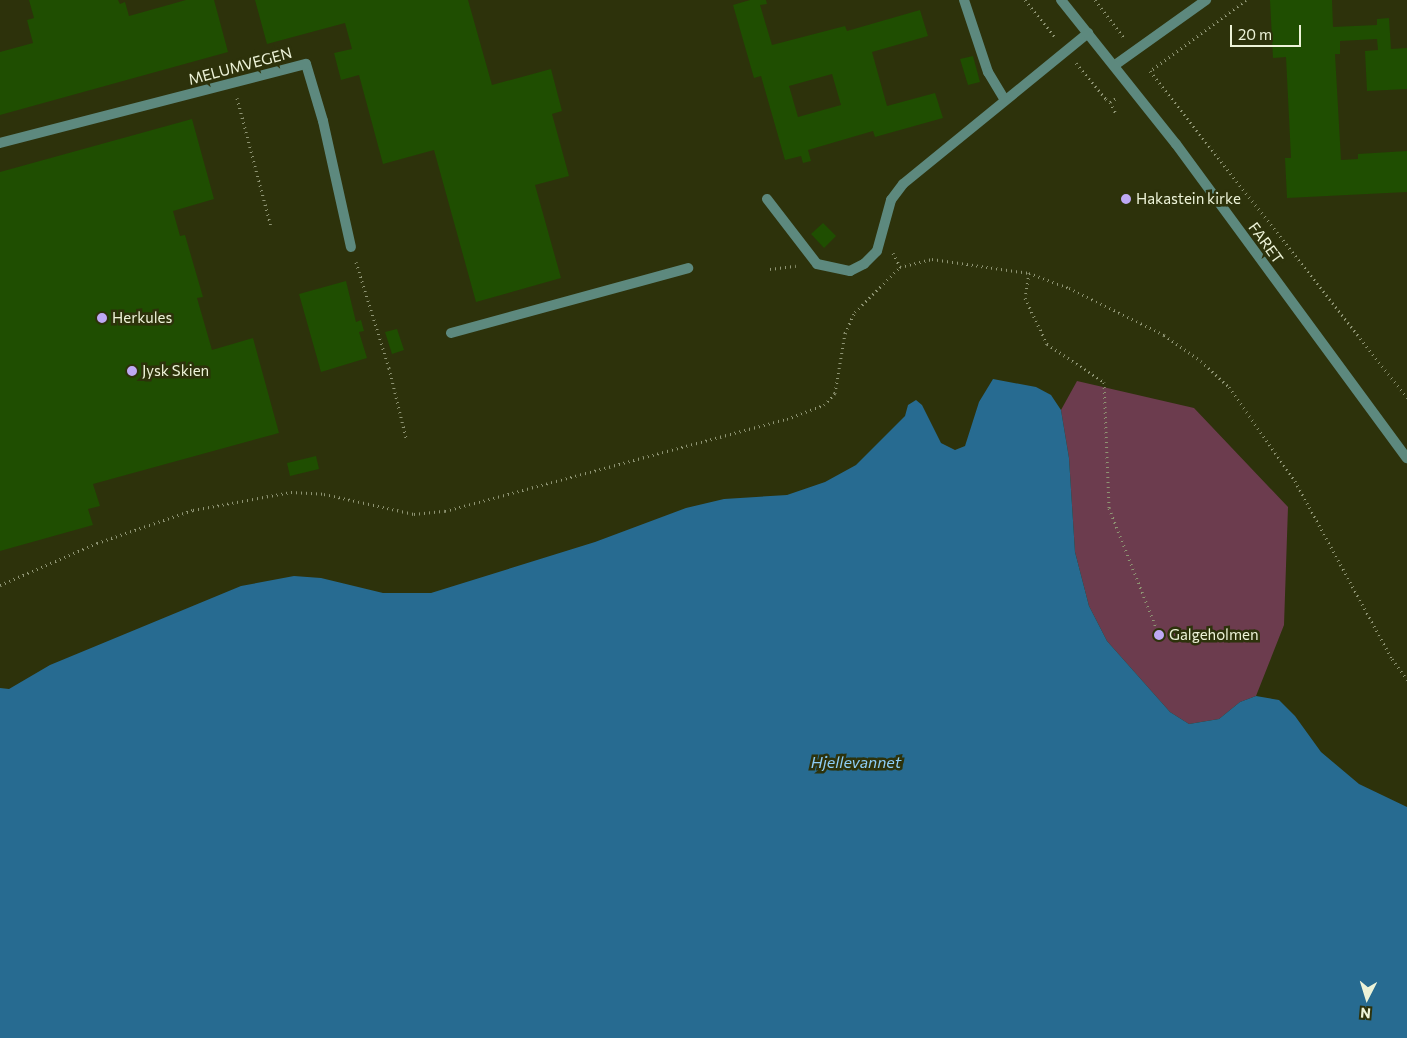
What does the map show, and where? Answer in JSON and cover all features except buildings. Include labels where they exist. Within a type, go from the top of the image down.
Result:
[{"type":"street","points":[[964,0],[988,72],[1005,100]]},
{"type":"street","name":"FARET","points":[[1061,0],[1115,65],[1407,458]]},
{"type":"street","points":[[1115,65],[1206,0]]},
{"type":"street","points":[[767,199],[817,264],[850,271],[871,259],[882,239],[888,210],[895,193],[1088,33]]},
{"type":"street","name":"MELUMVEGEN","points":[[0,143],[306,64],[323,121],[351,247]]},
{"type":"street","points":[[451,334],[688,268]]},
{"type":"path","points":[[1025,0],[1059,42]]},
{"type":"path","points":[[1094,0],[1125,39]]},
{"type":"path","points":[[1246,0],[1150,71],[1407,398]]},
{"type":"path","points":[[1073,59],[1110,102],[1116,114]]},
{"type":"path","points":[[233,83],[271,227]]},
{"type":"path","points":[[1110,102],[1121,95]]},
{"type":"path","points":[[882,239],[900,267]]},
{"type":"path","points":[[351,247],[389,368],[406,438]]},
{"type":"path","points":[[0,585],[97,543],[193,510],[291,492],[324,494],[414,514],[446,510],[786,419],[824,405],[835,393],[845,333],[855,312],[900,267],[932,259],[1029,273],[1069,288],[1164,335],[1201,361],[1229,387],[1295,481],[1407,680]]},
{"type":"path","points":[[770,269],[817,264]]},
{"type":"path","points":[[1029,273],[1025,298],[1047,344],[1104,382],[1109,508],[1159,635]]},
{"type":"shaded area","points":[[1077,381],[1194,408],[1288,507],[1284,625],[1256,696],[1240,702],[1219,719],[1189,724],[1170,712],[1107,641],[1089,606],[1075,552],[1069,458],[1061,410]]},
{"type":"water","name":"Hjellevannet","points":[[993,379],[1036,387],[1051,395],[1061,410],[1069,458],[1075,552],[1089,606],[1107,641],[1170,712],[1189,724],[1219,719],[1240,702],[1256,696],[1279,700],[1295,716],[1321,752],[1359,784],[1407,807],[1407,1038],[0,1038],[0,688],[9,689],[50,665],[241,586],[294,576],[321,578],[383,593],[431,593],[595,542],[686,508],[724,499],[787,495],[825,482],[856,465],[905,416],[908,405],[916,400],[922,405],[941,443],[955,450],[965,446],[979,402]]},
{"type":"place","name":"Hakastein kirke","points":[[1126,199]]},
{"type":"place","name":"Herkules","points":[[102,318]]},
{"type":"place","name":"Jysk Skien","points":[[132,371]]},
{"type":"place","name":"Galgeholmen","points":[[1159,635]]}]
